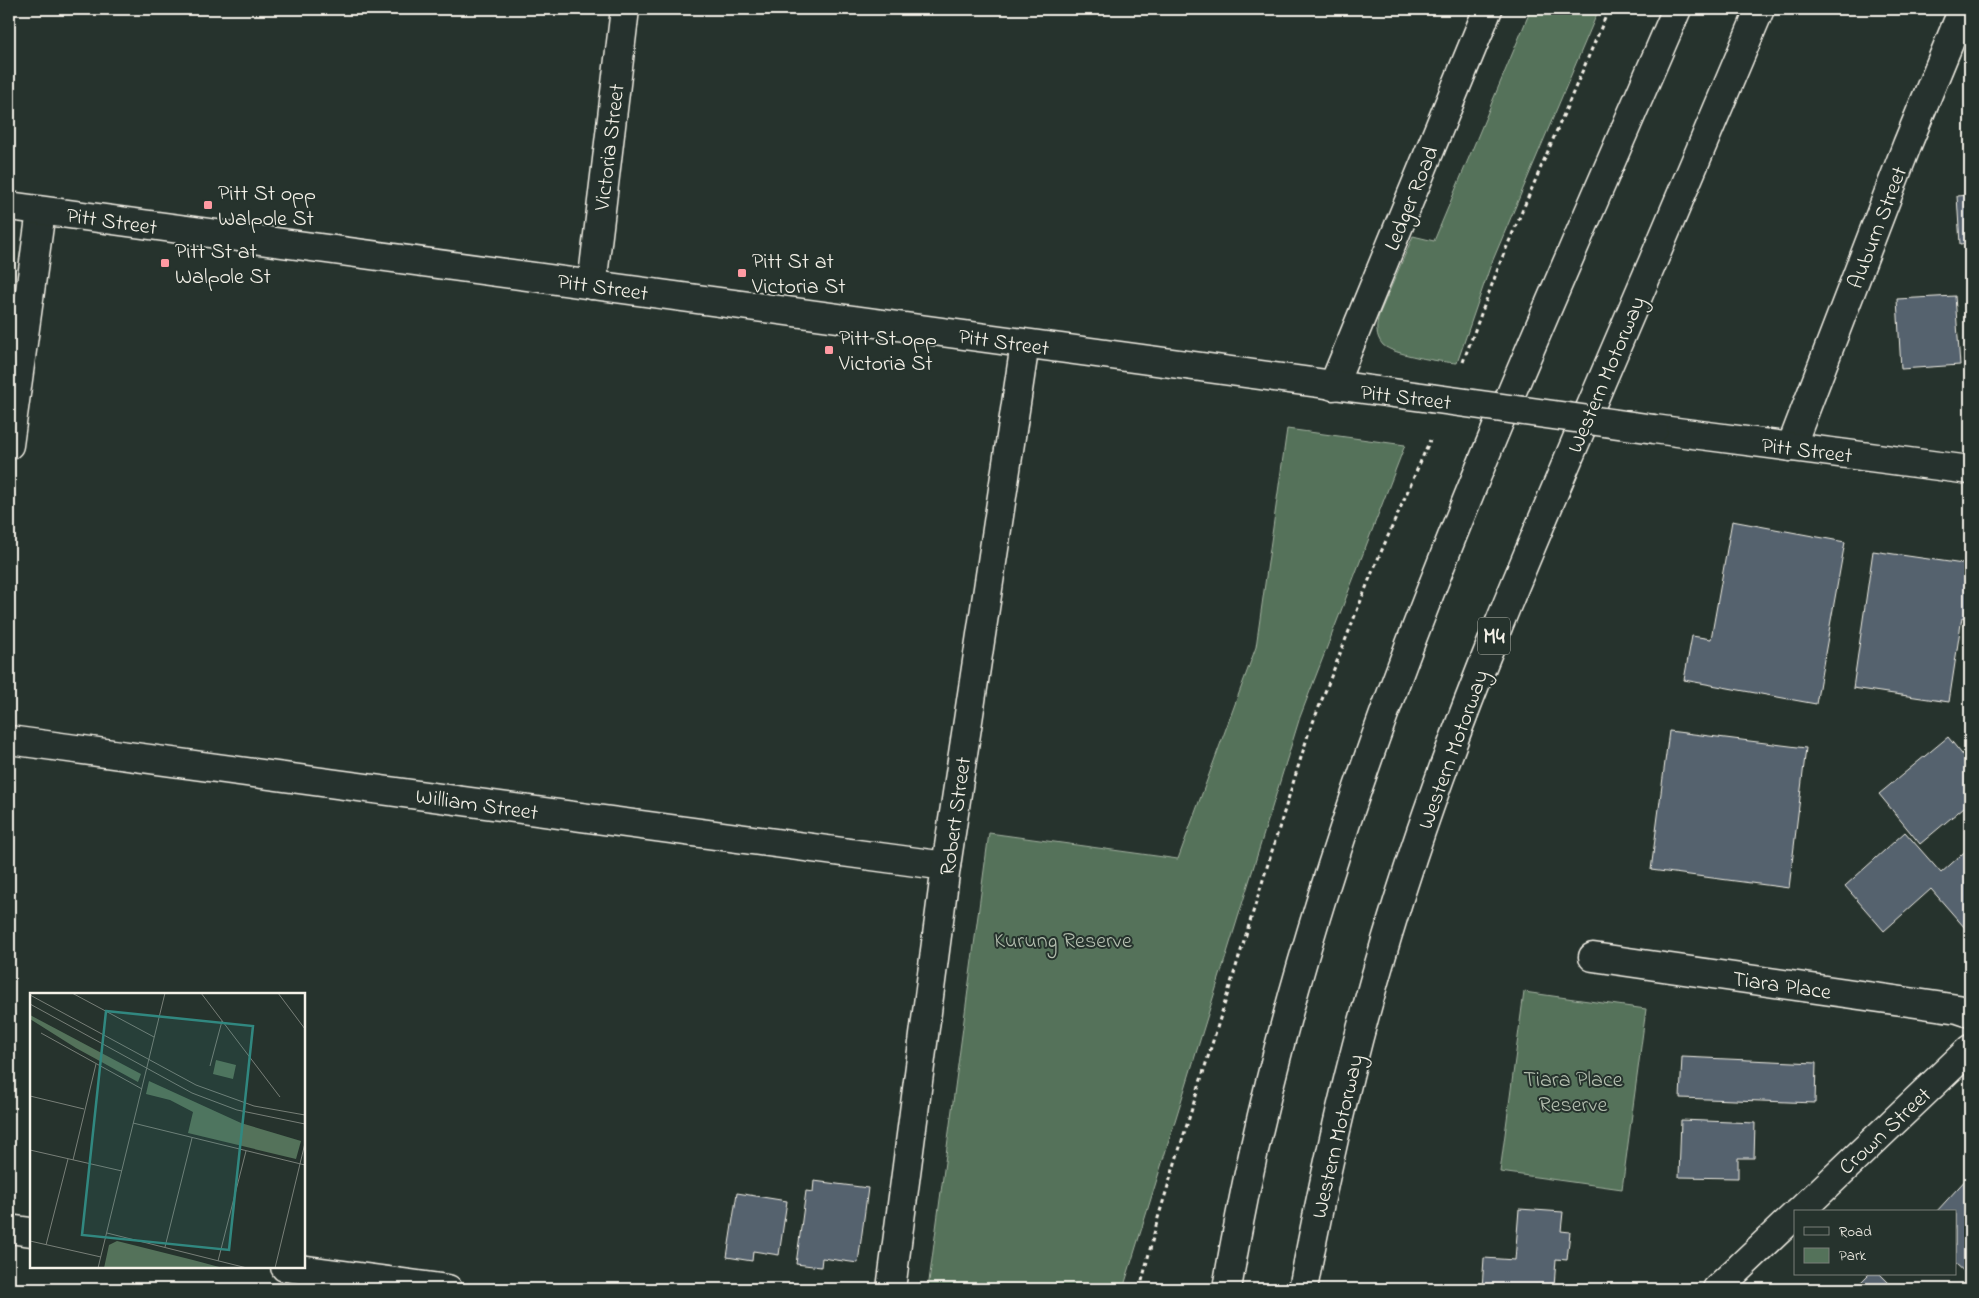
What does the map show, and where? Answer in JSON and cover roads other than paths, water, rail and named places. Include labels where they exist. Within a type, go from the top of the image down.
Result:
[{"type":"main road","name":"Victoria Street","points":[[592,285],[624,9]]},
{"type":"main road","name":"Ledger Road","points":[[1332,386],[1488,9]]},
{"type":"main road","points":[[1227,1289],[1236,1236],[1300,967],[1343,826],[1393,687],[1449,545],[1677,9]]},
{"type":"main road","name":"Western Motorway","points":[[1303,1289],[1321,1193],[1346,1082],[1377,969],[1415,848],[1470,694],[1760,9]]},
{"type":"main road","name":"Auburn Street","points":[[1791,447],[1907,145],[1963,9]]},
{"type":"main road","name":"Pitt Street","points":[[9,206],[1332,386],[1970,470]]},
{"type":"main road","points":[[9,445],[41,211]]},
{"type":"main road","name":"Robert Street","points":[[892,1289],[946,866],[1025,344]]},
{"type":"main road","name":"William Street","points":[[9,740],[946,866]]},
{"type":"main road","name":"Tiara Place","points":[[1593,958],[1958,1008],[1970,1013]]},
{"type":"main road","name":"Crown Street","points":[[1800,1210],[1970,1049]]},
{"type":"main road","points":[[1717,1289],[1794,1216]]},
{"type":"main road","points":[[9,1228],[30,1232]]},
{"type":"main road","points":[[293,1268],[448,1289]]},
{"type":"place","name":"Pitt St opp Walpole St","points":[[208,205]]},
{"type":"place","name":"Pitt St at Walpole St","points":[[165,263]]},
{"type":"place","name":"Pitt St at Victoria St","points":[[742,273]]},
{"type":"place","name":"Pitt St opp Victoria St","points":[[829,350]]},
{"type":"park label","name":"Kurung Reserve","points":[[1063,939]]},
{"type":"park label","name":"Tiara Place Reserve","points":[[1573,1090]]}]
